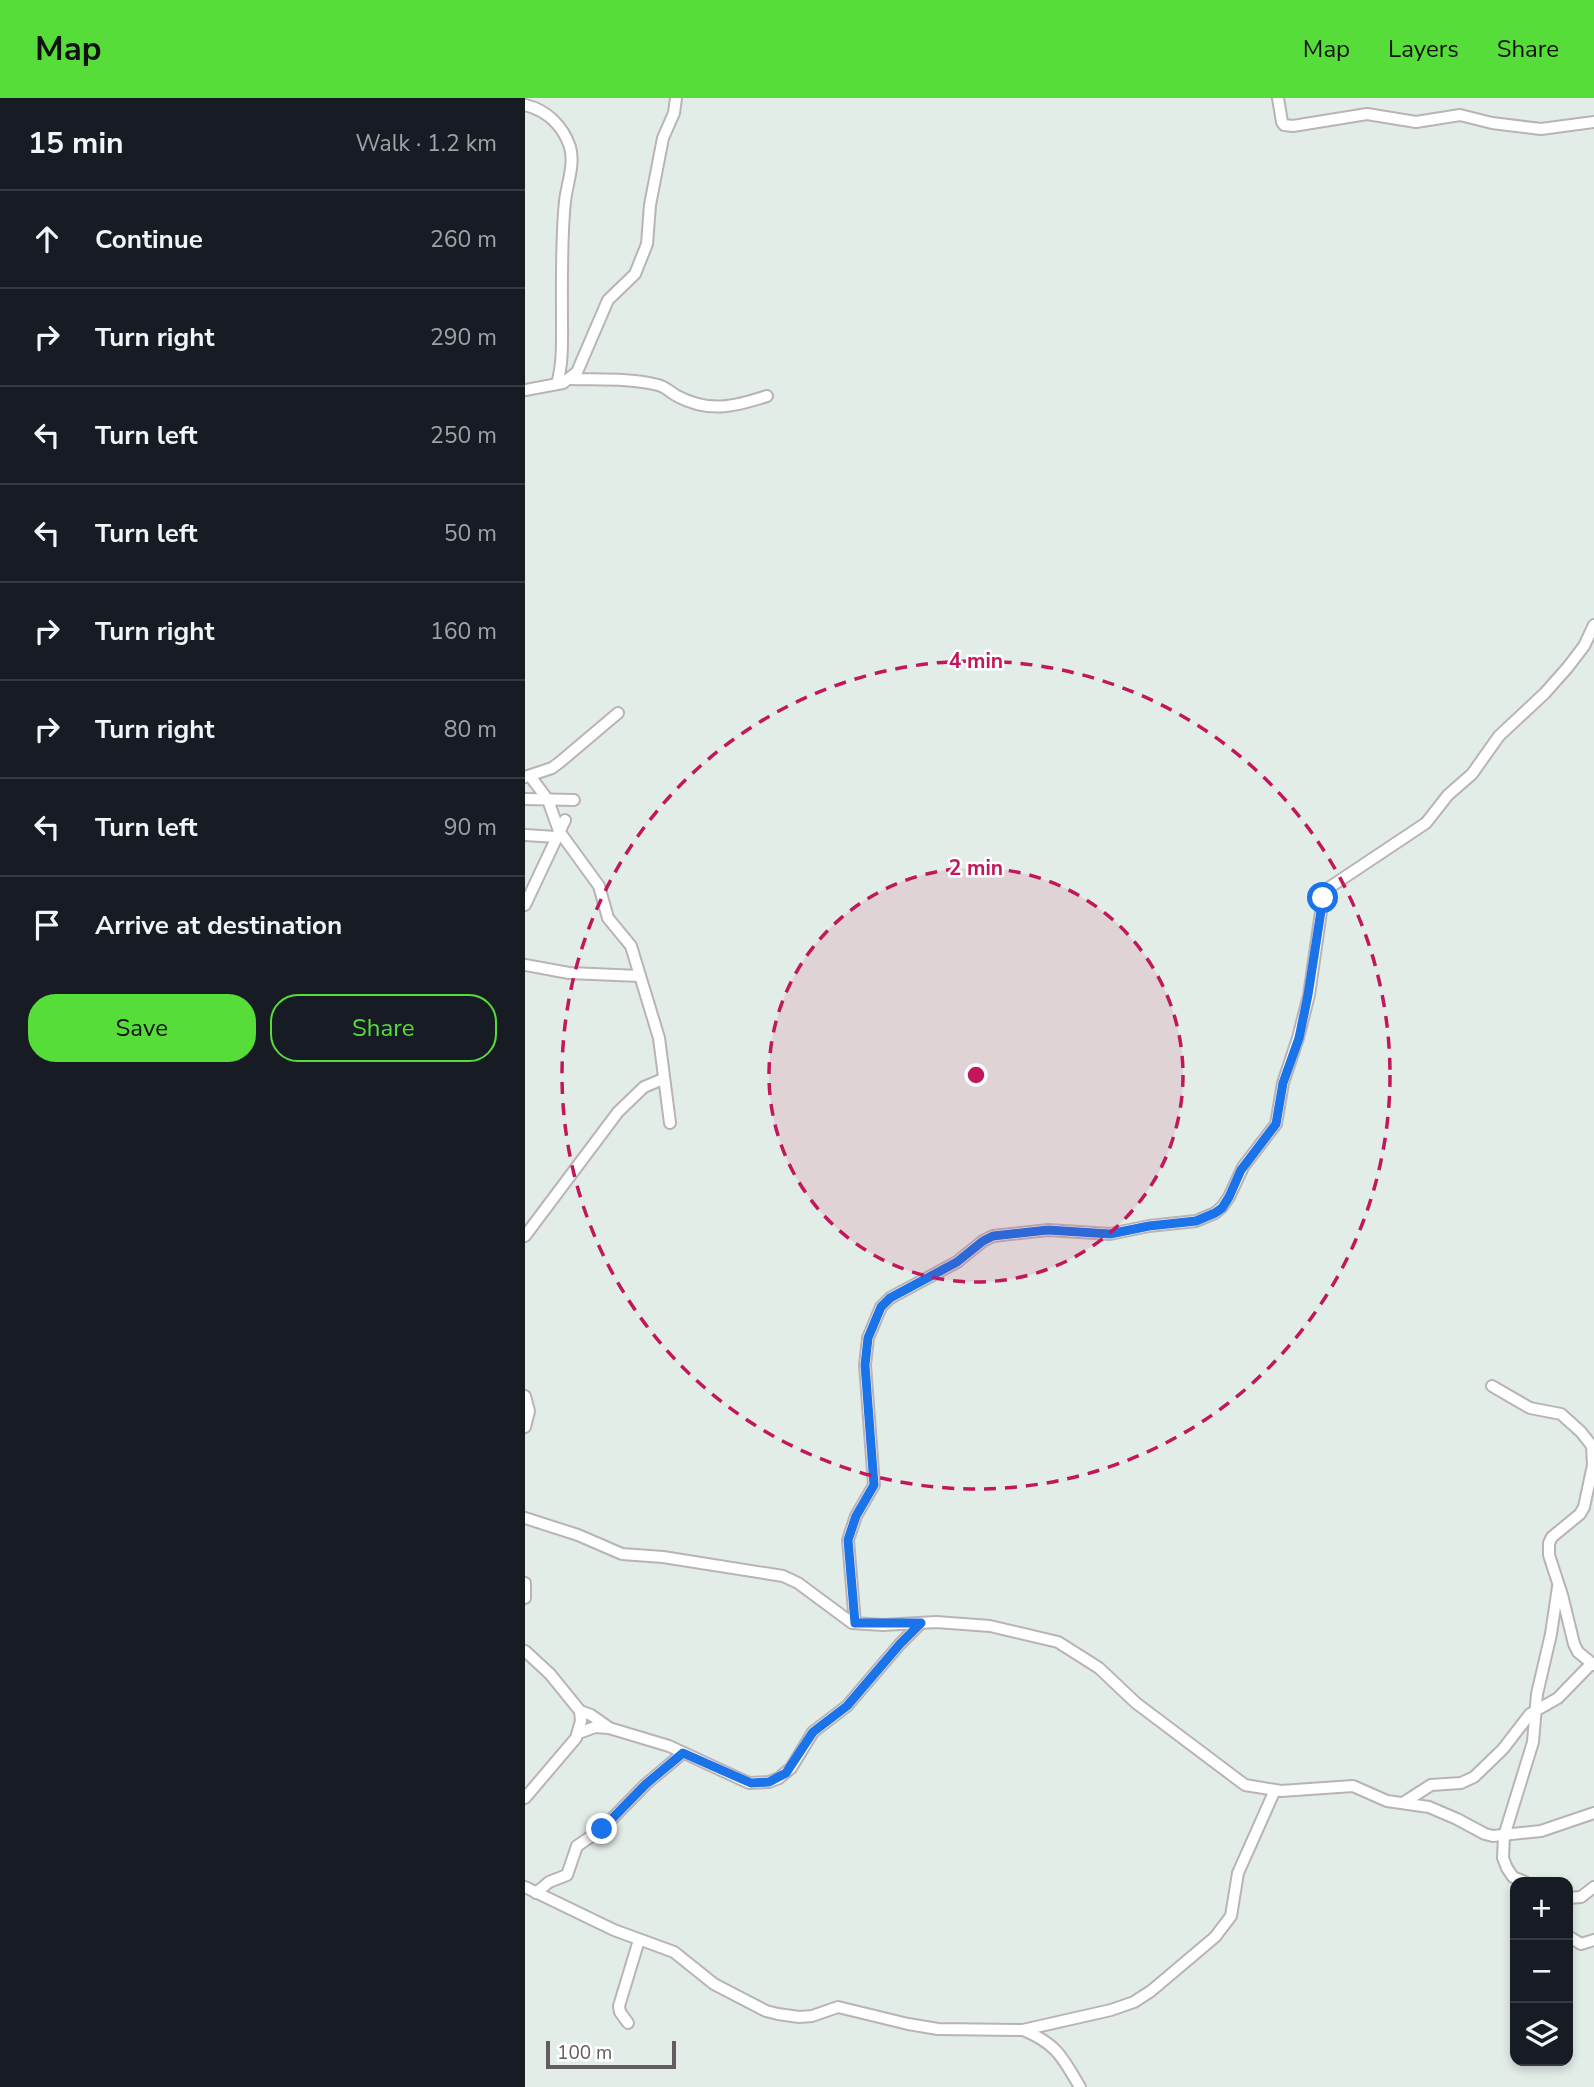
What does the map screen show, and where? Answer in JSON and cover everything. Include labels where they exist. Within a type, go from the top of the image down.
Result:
[{"type":"street","points":[[525,390],[558,384],[570,379],[577,372],[606,303],[631,279],[649,236],[650,205],[663,138],[674,113],[676,98]]},
{"type":"street","points":[[1278,98],[1282,122],[1293,126],[1367,114],[1416,122],[1460,115],[1492,123],[1541,129],[1594,122]]},
{"type":"street","points":[[525,105],[542,110],[551,117],[571,149],[571,171],[563,220],[562,349],[558,384]]},
{"type":"street","points":[[570,379],[630,380],[660,385],[676,396],[707,408],[734,405],[767,396]]},
{"type":"street","points":[[855,1623],[848,1540],[856,1516],[874,1485],[865,1365],[868,1338],[881,1307],[890,1298],[957,1262],[993,1236],[1048,1230],[1110,1234],[1196,1221],[1222,1208],[1241,1170],[1276,1124],[1283,1083],[1299,1038],[1323,898],[1327,889],[1426,823],[1448,795],[1472,774],[1499,736],[1545,694],[1568,667],[1591,635],[1594,625]]},
{"type":"street","points":[[618,713],[552,768],[527,776],[548,800],[557,834],[599,886],[608,918],[629,942],[659,1038],[670,1123]]},
{"type":"street","points":[[525,799],[574,800]]},
{"type":"street","points":[[525,905],[565,820]]},
{"type":"street","points":[[525,835],[557,834]]},
{"type":"street","points":[[525,965],[569,973],[640,976]]},
{"type":"street","points":[[525,1236],[622,1108],[644,1087],[663,1079]]},
{"type":"street","points":[[1403,1803],[1431,1785],[1461,1783],[1474,1777],[1503,1749],[1535,1710],[1558,1698],[1593,1665],[1578,1652],[1574,1644],[1549,1555],[1549,1543],[1584,1507],[1593,1465],[1592,1446],[1562,1414],[1530,1408],[1492,1386]]},
{"type":"street","points":[[525,1396],[529,1411],[525,1427]]},
{"type":"street","points":[[525,1518],[578,1535],[622,1554],[663,1557],[783,1576],[798,1583],[855,1623],[990,1626],[1058,1642],[1099,1668],[1136,1703],[1239,1783],[1275,1790],[1351,1785],[1387,1801],[1429,1807],[1485,1834],[1504,1836],[1541,1831],[1594,1813]]},
{"type":"street","points":[[525,1583],[525,1598]]},
{"type":"street","points":[[1513,1877],[1503,1858],[1504,1836],[1533,1742],[1540,1677],[1551,1634],[1558,1585]]},
{"type":"street","points":[[525,1798],[579,1733],[595,1727],[609,1728],[660,1742],[751,1783],[763,1783],[779,1778],[794,1764],[813,1732],[847,1706],[921,1623]]},
{"type":"street","points":[[525,1651],[550,1674],[580,1711],[609,1728]]},
{"type":"street","points":[[579,1733],[580,1711]]},
{"type":"street","points":[[536,1893],[549,1882],[567,1875],[577,1846],[605,1826],[646,1784],[683,1753]]},
{"type":"street","points":[[525,1887],[639,1940],[674,1952],[714,1984],[766,2011],[799,2017],[812,2016],[838,2007],[938,2029],[1023,2030],[1135,2002],[1215,1937],[1231,1916],[1238,1873],[1275,1790]]},
{"type":"street","points":[[1573,1898],[1581,1897],[1594,1887]]},
{"type":"street","points":[[1573,1939],[1581,1944],[1594,1940]]},
{"type":"street","points":[[628,2023],[619,2006],[639,1940]]},
{"type":"street","points":[[1023,2030],[1050,2043],[1061,2055],[1080,2087]]},
{"type":"route","points":[[602,1829],[646,1784],[683,1753],[751,1783],[769,1782],[782,1776],[794,1764],[813,1732],[847,1706],[921,1623],[855,1623],[848,1540],[856,1516],[874,1485],[866,1397],[865,1350],[876,1315],[890,1298],[957,1262],[993,1236],[1048,1230],[1110,1234],[1196,1221],[1222,1208],[1241,1170],[1276,1124],[1283,1083],[1299,1038],[1308,995],[1323,898]]}]
